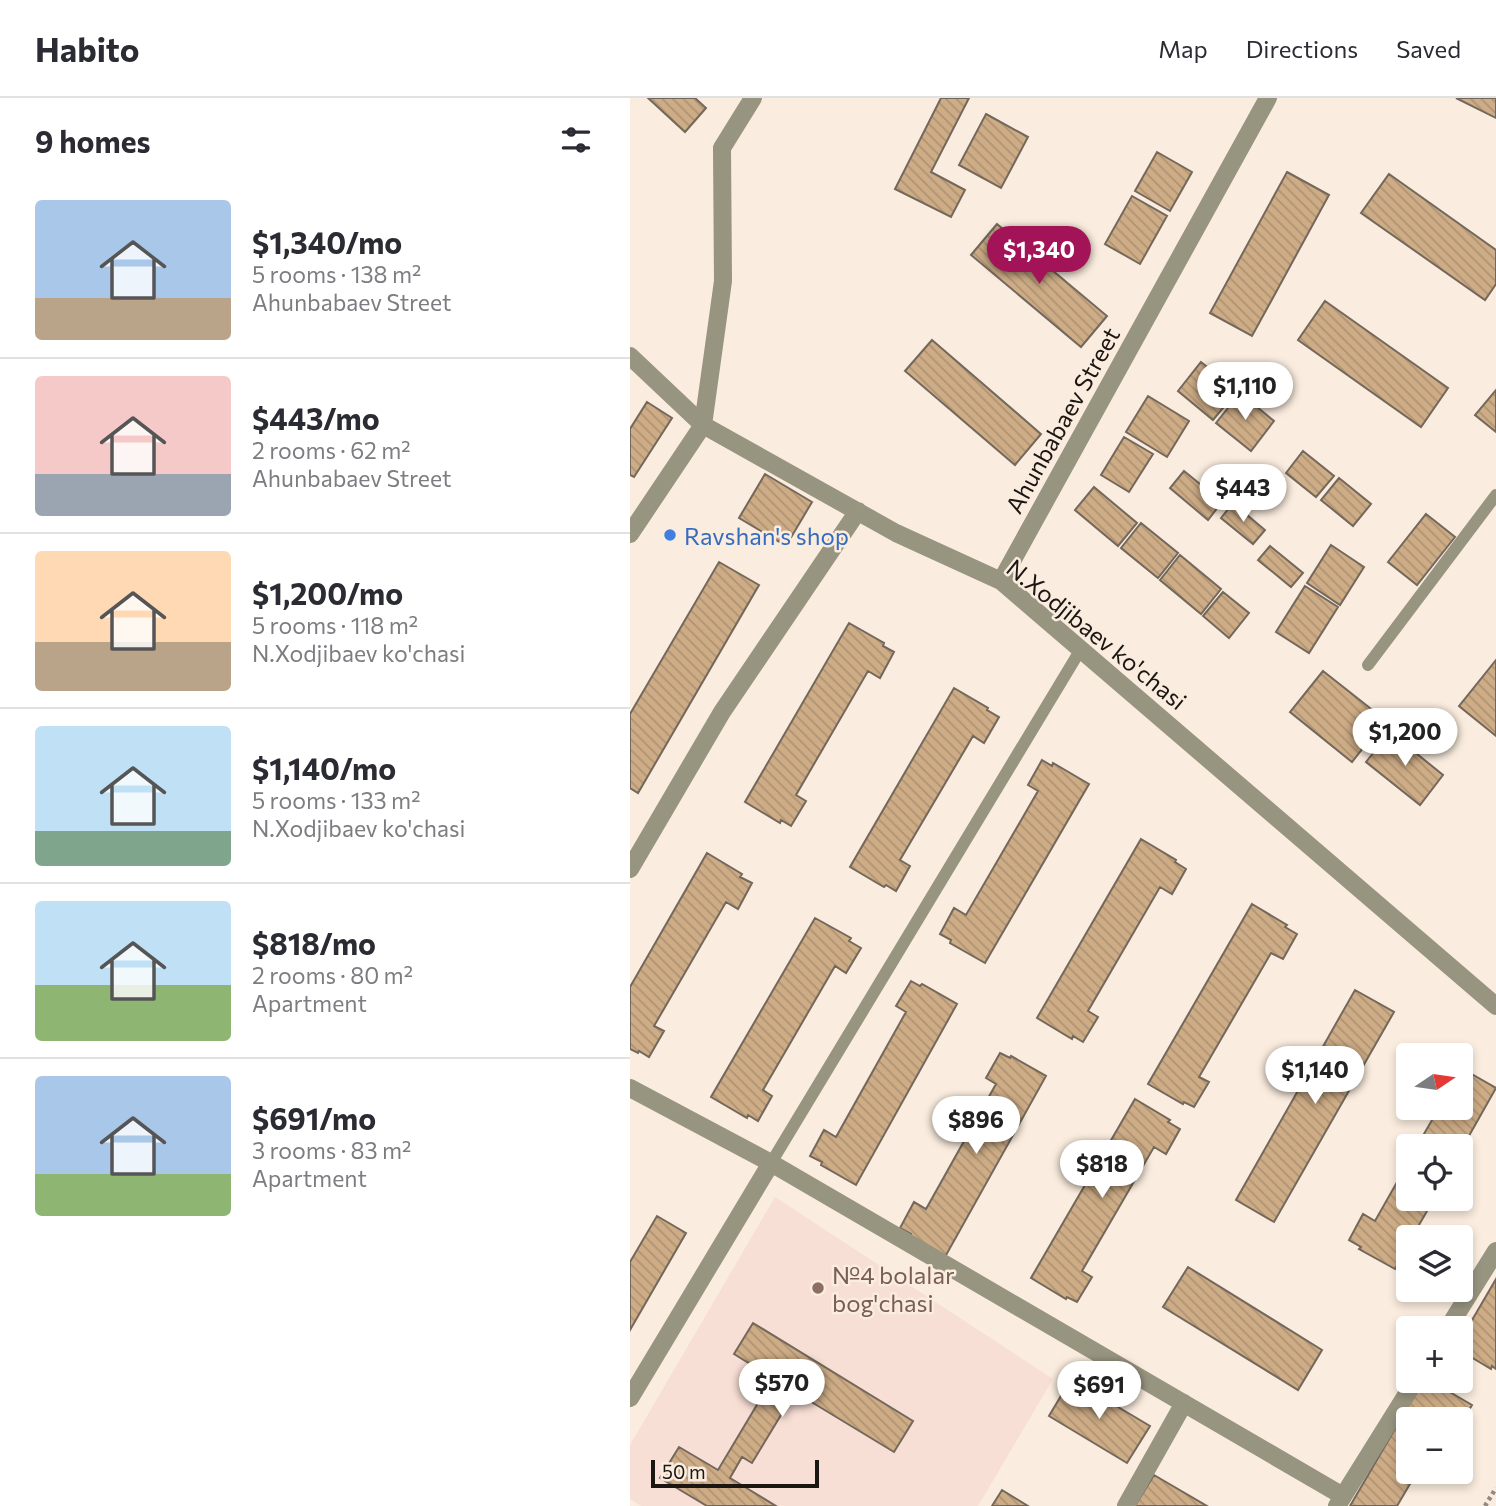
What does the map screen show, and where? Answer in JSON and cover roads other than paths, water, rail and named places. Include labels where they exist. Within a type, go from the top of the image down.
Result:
[{"type":"street","points":[[630,534],[703,425],[723,281],[722,148],[753,98]]},
{"type":"street","name":"Ahunbabaev Street","points":[[1001,581],[1268,98]]},
{"type":"street","name":"N.Xodjibaev ko'chasi","points":[[630,356],[703,425],[896,533],[1001,581],[1496,1006]]},
{"type":"street","points":[[630,869],[722,712],[858,511]]},
{"type":"street","points":[[630,1088],[771,1163],[1184,1404],[1340,1501],[1408,1393]]},
{"type":"street","points":[[630,1398],[771,1163]]},
{"type":"street","points":[[1455,1316],[1496,1251]]},
{"type":"street","points":[[1126,1506],[1184,1404]]},
{"type":"lane","points":[[1368,665],[1496,495]]},
{"type":"lane","points":[[771,1163],[1081,649]]},
{"type":"place","name":"Ravshan's shop","points":[[670,535]]},
{"type":"place","name":"№4 bolalar bog'chasi","points":[[818,1288]]}]
